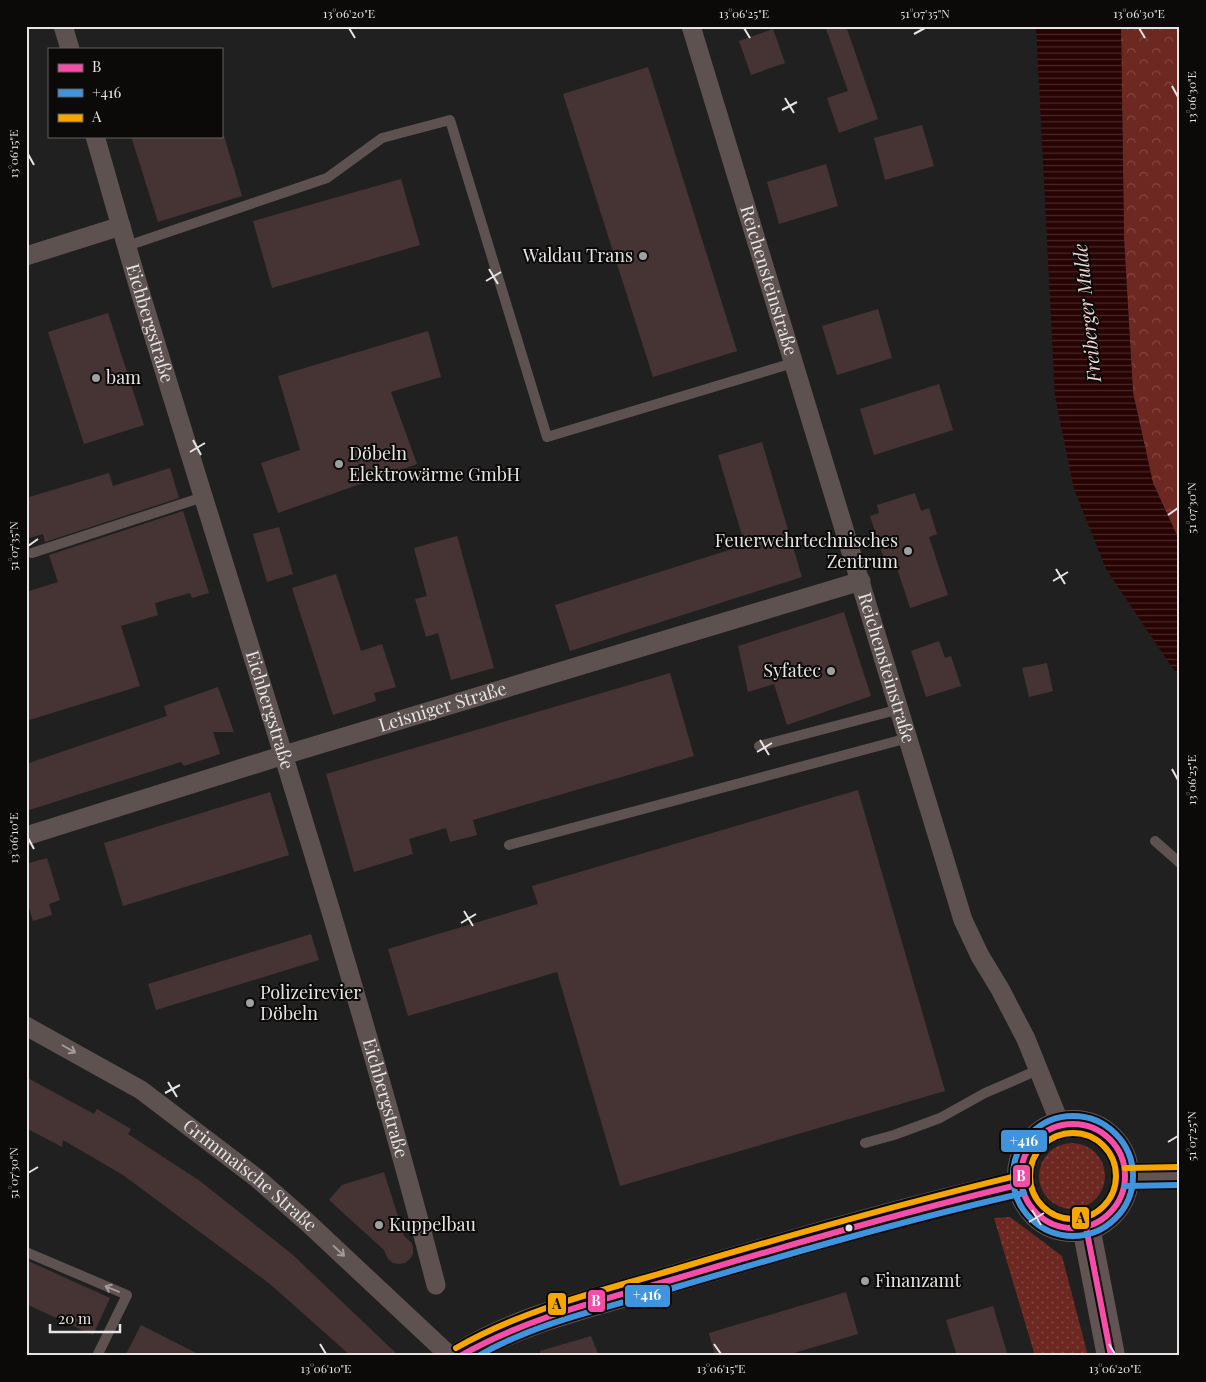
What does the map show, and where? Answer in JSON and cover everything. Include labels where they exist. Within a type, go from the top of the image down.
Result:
[{"type":"main road","points":[[1061,1126],[1084,1126],[1105,1136],[1120,1154],[1125,1176],[1123,1190],[1114,1208],[1099,1222],[1086,1227],[1074,1228],[1061,1227],[1044,1219],[1031,1207],[1025,1196],[1021,1171],[1030,1147],[1049,1130],[1061,1126]]},
{"type":"main road","points":[[1125,1176],[1180,1176]]},
{"type":"main road","points":[[460,1356],[484,1341],[542,1318],[778,1247],[980,1193],[1022,1184]]},
{"type":"main road","points":[[1086,1227],[1111,1356]]},
{"type":"street","points":[[63,26],[70,48]]},
{"type":"street","name":"Reichensteinstraße","points":[[691,26],[963,920],[980,956],[1026,1039],[1061,1126]]},
{"type":"street","name":"Eichbergstraße","points":[[96,138],[147,318],[284,755],[406,1168],[436,1286]]},
{"type":"street","points":[[26,256],[121,226]]},
{"type":"street","name":"Leisniger Straße","points":[[26,836],[284,755],[861,581]]},
{"type":"street","name":"Grimmaische Straße","points":[[26,1026],[140,1090],[258,1179],[307,1222],[450,1356]]},
{"type":"lane","points":[[127,246],[327,178],[382,138],[450,120],[547,437],[794,363]]},
{"type":"lane","points":[[32,553],[203,497]]},
{"type":"lane","points":[[759,746],[900,709]]},
{"type":"lane","points":[[509,846],[908,738]]},
{"type":"lane","points":[[1155,841],[1180,863]]},
{"type":"lane","points":[[865,1143],[894,1135],[940,1118],[984,1093],[1038,1070]]},
{"type":"lane","points":[[26,1252],[127,1295],[96,1356]]},
{"type":"green space","points":[[1121,26],[1180,26],[1180,542],[1153,483],[1133,393],[1124,239]]},
{"type":"green space","points":[[1072,1143],[1085,1146],[1095,1153],[1102,1163],[1105,1176],[1102,1189],[1095,1199],[1085,1206],[1072,1209],[1059,1206],[1049,1199],[1042,1189],[1039,1176],[1042,1163],[1049,1153],[1059,1146]]},
{"type":"green space","points":[[1010,1217],[1062,1256],[1088,1356],[1035,1356],[994,1218]]},
{"type":"water","name":"Freiberger Mulde","points":[[1036,26],[1121,26],[1124,239],[1133,393],[1153,483],[1180,542],[1180,677],[1106,569],[1074,489],[1055,397]]},
{"type":"building","points":[[825,26],[846,26],[878,119],[839,133],[827,98],[848,91]]},
{"type":"building","points":[[773,29],[785,63],[751,75],[739,41]]},
{"type":"building","points":[[648,67],[737,351],[653,377],[563,94]]},
{"type":"building","points":[[922,125],[934,166],[885,180],[874,138]]},
{"type":"building","points":[[224,136],[242,196],[158,222],[132,138],[222,138]]},
{"type":"building","points":[[826,164],[838,206],[779,224],[767,182]]},
{"type":"building","points":[[401,179],[420,245],[272,288],[253,221]]},
{"type":"building","points":[[878,309],[892,358],[837,375],[822,326]]},
{"type":"building","name":"bam","points":[[108,313],[144,425],[84,444],[48,332]]},
{"type":"building","points":[[428,331],[441,377],[391,392],[417,464],[278,513],[261,463],[300,450],[278,376]]},
{"type":"building","points":[[939,384],[953,430],[874,455],[860,409]]},
{"type":"building","points":[[762,442],[802,577],[570,651],[555,605],[745,545],[718,455]]},
{"type":"building","points":[[170,468],[179,498],[45,542],[43,534],[26,539],[26,498],[109,473],[113,486]]},
{"type":"building","name":"Feuerwehrtechnisches Zentrum","points":[[915,493],[921,511],[929,508],[937,534],[929,537],[948,595],[910,608],[896,565],[887,568],[870,516],[879,513],[877,505]]},
{"type":"building","points":[[183,511],[209,593],[192,598],[190,593],[155,603],[158,615],[121,626],[140,686],[26,721],[26,592],[58,582],[49,555]]},
{"type":"building","points":[[279,527],[293,574],[267,582],[253,534]]},
{"type":"building","points":[[457,536],[494,668],[451,680],[438,633],[426,637],[415,599],[427,596],[414,548]]},
{"type":"building","points":[[336,574],[361,651],[382,644],[396,687],[374,693],[376,701],[333,715],[292,588]]},
{"type":"building","points":[[844,612],[871,696],[787,725],[774,684],[748,692],[738,646]]},
{"type":"building","points":[[939,641],[945,658],[951,656],[961,686],[926,697],[911,651]]},
{"type":"building","points":[[1047,663],[1053,691],[1029,697],[1022,668]]},
{"type":"building","points":[[670,673],[694,756],[473,820],[477,835],[450,842],[446,828],[409,839],[413,854],[354,872],[326,774]]},
{"type":"building","points":[[218,687],[234,732],[213,732],[220,754],[184,766],[181,762],[26,811],[26,764],[167,716],[164,706]]},
{"type":"building","points":[[858,790],[945,1091],[620,1186],[557,972],[408,1016],[388,949],[538,904],[532,886]]},
{"type":"building","points":[[270,792],[289,855],[123,906],[104,843]]},
{"type":"building","points":[[47,858],[60,900],[49,904],[52,915],[33,921],[26,899],[26,864]]},
{"type":"building","points":[[311,934],[319,960],[156,1010],[148,984]]},
{"type":"building","points":[[26,1077],[94,1114],[97,1109],[131,1129],[128,1134],[200,1181],[293,1255],[399,1356],[351,1356],[270,1284],[123,1175],[63,1140],[62,1147],[26,1128]]},
{"type":"building","name":"Kuppelbau","points":[[384,1172],[404,1236],[411,1242],[413,1247],[413,1254],[405,1263],[393,1263],[388,1259],[384,1250],[329,1200],[342,1185]]},
{"type":"building","points":[[26,1260],[110,1298],[93,1335],[26,1304]]},
{"type":"building","points":[[846,1292],[858,1334],[784,1356],[715,1356],[709,1333]]},
{"type":"building","points":[[993,1306],[1008,1356],[957,1356],[946,1320]]},
{"type":"building","points":[[141,1325],[202,1356],[125,1356]]},
{"type":"building","points":[[591,1336],[599,1356],[541,1356],[540,1351]]},
{"type":"transit line","name":"+416","points":[[1073,1116],[1096,1120],[1116,1133],[1129,1153],[1133,1176],[1129,1199],[1116,1219],[1096,1232],[1073,1236],[1050,1232],[1030,1219],[1017,1199],[1013,1176],[1017,1153],[1030,1133],[1050,1120],[1073,1116]]},
{"type":"transit line","name":"B","points":[[1073,1124],[1093,1128],[1102,1133],[1116,1147],[1121,1156],[1125,1176],[1121,1196],[1116,1205],[1102,1219],[1093,1224],[1073,1228],[1053,1224],[1044,1219],[1030,1205],[1025,1196],[1021,1176],[1025,1156],[1030,1147],[1044,1133],[1053,1128],[1073,1124]]},
{"type":"transit line","name":"A","points":[[1073,1133],[1089,1136],[1097,1140],[1109,1152],[1113,1160],[1116,1176],[1113,1192],[1109,1200],[1097,1212],[1089,1216],[1073,1219],[1057,1216],[1049,1212],[1037,1200],[1033,1192],[1030,1176],[1033,1160],[1037,1152],[1049,1140],[1057,1136],[1073,1133]]},
{"type":"transit line","name":"A","points":[[1125,1168],[1180,1167]]},
{"type":"transit line","name":"A","points":[[456,1348],[509,1322],[591,1293],[847,1220],[1020,1175]]},
{"type":"transit line","name":"B","points":[[460,1356],[512,1330],[594,1302],[849,1228],[1022,1184]]},
{"type":"transit line","name":"+416","points":[[1125,1186],[1180,1185]]},
{"type":"transit line","name":"+416","points":[[478,1356],[524,1334],[572,1317],[847,1238],[935,1214],[1024,1193]]},
{"type":"transit line","name":"B","points":[[1086,1227],[1111,1356]]},
{"type":"place","name":"Waldau Trans","points":[[643,256]]},
{"type":"place","name":"bam","points":[[96,378]]},
{"type":"place","name":"Döbeln Elektrowärme GmbH","points":[[339,464]]},
{"type":"place","name":"Feuerwehrtechnisches Zentrum","points":[[908,551]]},
{"type":"place","name":"Syfatec","points":[[831,671]]},
{"type":"place","name":"Polizeirevier Döbeln","points":[[250,1003]]},
{"type":"place","name":"Kuppelbau","points":[[379,1225]]},
{"type":"place","name":"Finanzamt","points":[[865,1281]]}]
